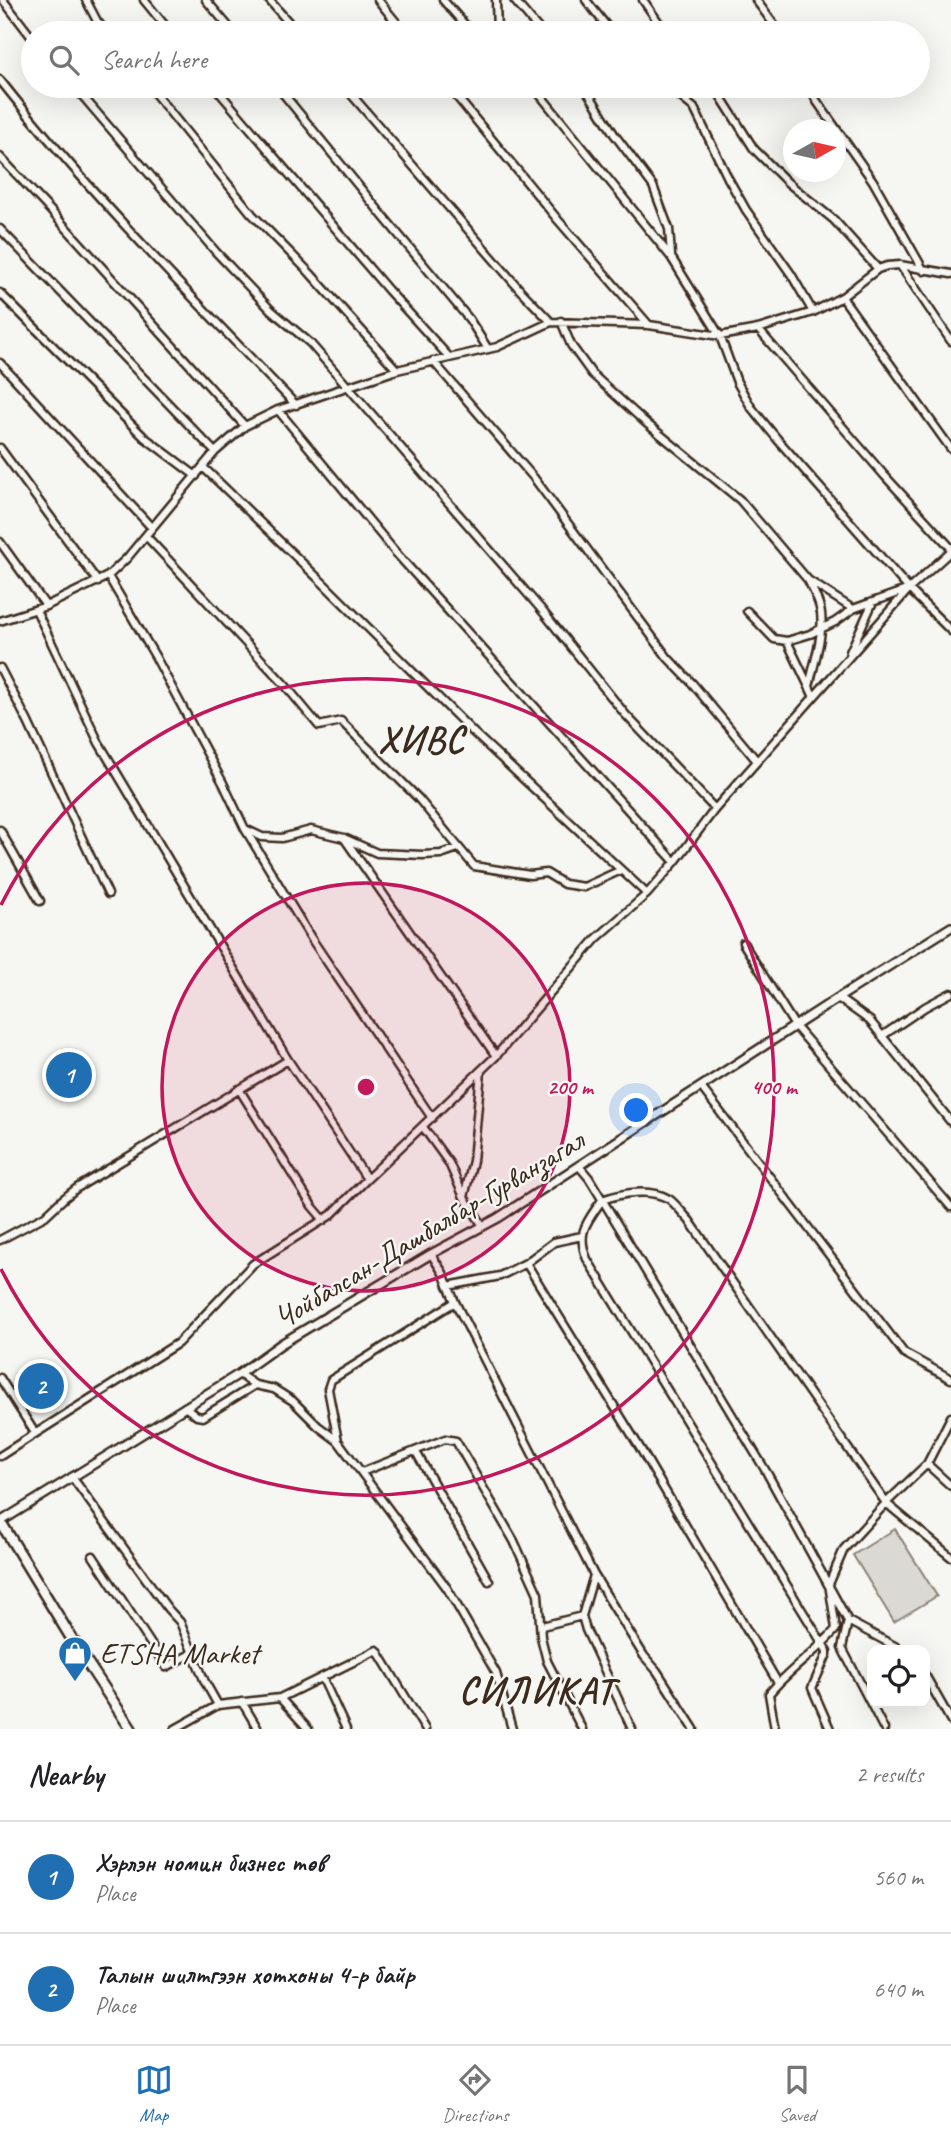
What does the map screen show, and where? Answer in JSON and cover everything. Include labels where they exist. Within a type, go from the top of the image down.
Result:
[{"type":"main road","points":[[0,1522],[131,1729]]},
{"type":"street","points":[[86,0],[97,21]]},
{"type":"street","points":[[144,0],[162,21]]},
{"type":"street","points":[[206,0],[224,21]]},
{"type":"street","points":[[269,0],[287,21]]},
{"type":"street","points":[[378,0],[395,21]]},
{"type":"street","points":[[443,0],[461,21]]},
{"type":"street","points":[[496,0],[497,21]]},
{"type":"street","points":[[514,0],[532,21]]},
{"type":"street","points":[[586,0],[603,21]]},
{"type":"street","points":[[643,0],[658,21]]},
{"type":"street","points":[[756,0],[771,21]]},
{"type":"street","points":[[0,10],[5,2],[21,23]]},
{"type":"street","points":[[0,80],[40,131],[195,300],[296,405]]},
{"type":"street","points":[[84,98],[216,252],[271,310],[310,343],[540,608],[625,714],[715,809]]},
{"type":"street","points":[[159,98],[252,214],[310,273],[397,370]]},
{"type":"street","points":[[224,98],[388,290],[449,357]]},
{"type":"street","points":[[287,98],[469,319],[488,349]]},
{"type":"street","points":[[355,98],[551,322]]},
{"type":"street","points":[[458,98],[649,325]]},
{"type":"street","points":[[543,98],[671,257],[720,336],[737,382],[751,407],[909,589],[951,631]]},
{"type":"street","points":[[592,98],[614,134],[653,186],[669,229],[671,257]]},
{"type":"street","points":[[682,98],[694,108],[746,210],[791,274],[813,312]]},
{"type":"street","points":[[722,98],[754,149],[787,182],[834,220],[878,269]]},
{"type":"street","points":[[815,98],[873,181],[924,271]]},
{"type":"street","points":[[0,156],[245,426]]},
{"type":"street","points":[[0,229],[215,452]]},
{"type":"street","points":[[900,265],[951,341]]},
{"type":"street","points":[[0,621],[46,606],[108,576],[146,536],[215,452],[245,426],[278,410],[397,370],[488,349],[551,322],[649,325],[720,336],[758,329],[813,312],[842,297],[878,269],[887,266],[900,265],[951,274]]},
{"type":"street","points":[[0,293],[144,437],[196,476]]},
{"type":"street","points":[[842,297],[951,449]]},
{"type":"street","points":[[561,321],[571,345],[592,374],[645,422],[740,500],[808,580],[820,606],[821,629],[809,687]]},
{"type":"street","points":[[0,1455],[177,1343],[253,1264],[324,1220],[351,1197],[496,1056],[596,939],[647,894],[715,809],[909,589],[950,553],[758,329]]},
{"type":"street","points":[[433,361],[534,478],[668,658],[757,761]]},
{"type":"street","points":[[0,363],[152,528]]},
{"type":"street","points":[[278,410],[396,553],[675,862]]},
{"type":"street","points":[[0,448],[98,582]]},
{"type":"street","points":[[203,467],[474,733],[647,894]]},
{"type":"street","points":[[146,536],[285,685],[318,726],[341,720],[418,798],[474,866],[530,874],[546,873],[564,884],[584,887],[621,870]]},
{"type":"street","points":[[0,542],[46,606]]},
{"type":"street","points":[[108,576],[156,656],[245,829],[311,938],[432,1118]]},
{"type":"street","points":[[808,580],[853,609]]},
{"type":"street","points":[[747,611],[774,639],[787,641],[821,629],[853,609],[909,589]]},
{"type":"street","points":[[846,660],[873,602]]},
{"type":"street","points":[[36,610],[99,743],[288,1060],[367,1180]]},
{"type":"street","points":[[787,641],[814,697]]},
{"type":"street","points":[[0,668],[108,894]]},
{"type":"street","points":[[245,829],[262,837],[282,838],[311,830],[344,838],[377,853],[432,854],[458,848]]},
{"type":"street","points":[[0,830],[40,901]]},
{"type":"street","points":[[344,838],[496,1056]]},
{"type":"street","name":"Чойбалсан-Дашбалбар-Гурванзагал","points":[[0,1522],[239,1374],[281,1345],[579,1166],[951,927]]},
{"type":"street","points":[[743,943],[795,1026],[951,1206]]},
{"type":"street","points":[[882,1036],[951,993]]},
{"type":"street","points":[[838,998],[870,1021],[951,1122]]},
{"type":"street","points":[[0,1240],[45,1216],[77,1188],[288,1060]]},
{"type":"street","points":[[464,1197],[473,1161],[481,1071]]},
{"type":"street","points":[[701,1087],[904,1353],[951,1379]]},
{"type":"street","points":[[239,1089],[312,1206],[324,1220]]},
{"type":"street","points":[[422,1127],[449,1163],[464,1197],[482,1226]]},
{"type":"street","points":[[579,1166],[589,1178],[767,1473],[848,1622],[892,1645]]},
{"type":"street","points":[[830,1729],[812,1689],[827,1654],[823,1645],[587,1259],[582,1246],[582,1236],[587,1221],[602,1200],[632,1193],[653,1194],[670,1200],[689,1220],[886,1503],[951,1557]]},
{"type":"street","points":[[449,1286],[500,1276],[526,1263],[554,1242],[582,1236]]},
{"type":"street","points":[[431,1254],[594,1575],[644,1656],[657,1671],[694,1729]]},
{"type":"street","points":[[526,1263],[640,1448],[778,1683]]},
{"type":"street","points":[[338,1441],[328,1389],[331,1380],[455,1302]]},
{"type":"street","points":[[239,1374],[255,1385],[274,1389],[293,1401],[338,1441],[362,1472],[454,1600],[496,1673],[512,1729]]},
{"type":"street","points":[[0,1378],[35,1433]]},
{"type":"street","points":[[185,1407],[203,1417],[255,1385]]},
{"type":"street","points":[[775,1729],[768,1697],[778,1683],[823,1645],[836,1629],[829,1584],[844,1549],[927,1464],[951,1417]]},
{"type":"street","points":[[362,1472],[445,1439],[456,1441],[514,1541],[538,1594],[541,1637],[547,1661],[582,1729]]},
{"type":"street","points":[[416,1452],[489,1581]]},
{"type":"street","points":[[927,1464],[951,1486]]},
{"type":"street","points":[[72,1477],[180,1622],[205,1682],[218,1704]]},
{"type":"street","points":[[93,1556],[166,1667],[193,1653]]},
{"type":"street","points":[[594,1575],[582,1616],[632,1729]]},
{"type":"street","points":[[542,1626],[582,1616]]},
{"type":"street","points":[[848,1622],[842,1648],[884,1729]]},
{"type":"street","points":[[175,1729],[218,1704],[280,1698],[377,1650],[425,1729]]},
{"type":"street","points":[[322,1677],[346,1729]]},
{"type":"street","points":[[930,1684],[951,1721]]},
{"type":"street","points":[[280,1698],[308,1729]]},
{"type":"street","points":[[242,1702],[258,1729]]},
{"type":"shaded area","points":[[895,1529],[937,1596],[894,1622],[853,1555]]},
{"type":"place","name":"Хэрлэн номин бизнес төв","points":[[69,1075]]},
{"type":"place","name":"Талын шилтгээн хотхоны 4-р байр","points":[[41,1386]]},
{"type":"place","name":"ETSHA Market","points":[[75,1683]]},
{"type":"district","name":"ХИВС","points":[[422,739]]},
{"type":"district","name":"СИЛИКАТ","points":[[537,1690]]}]
